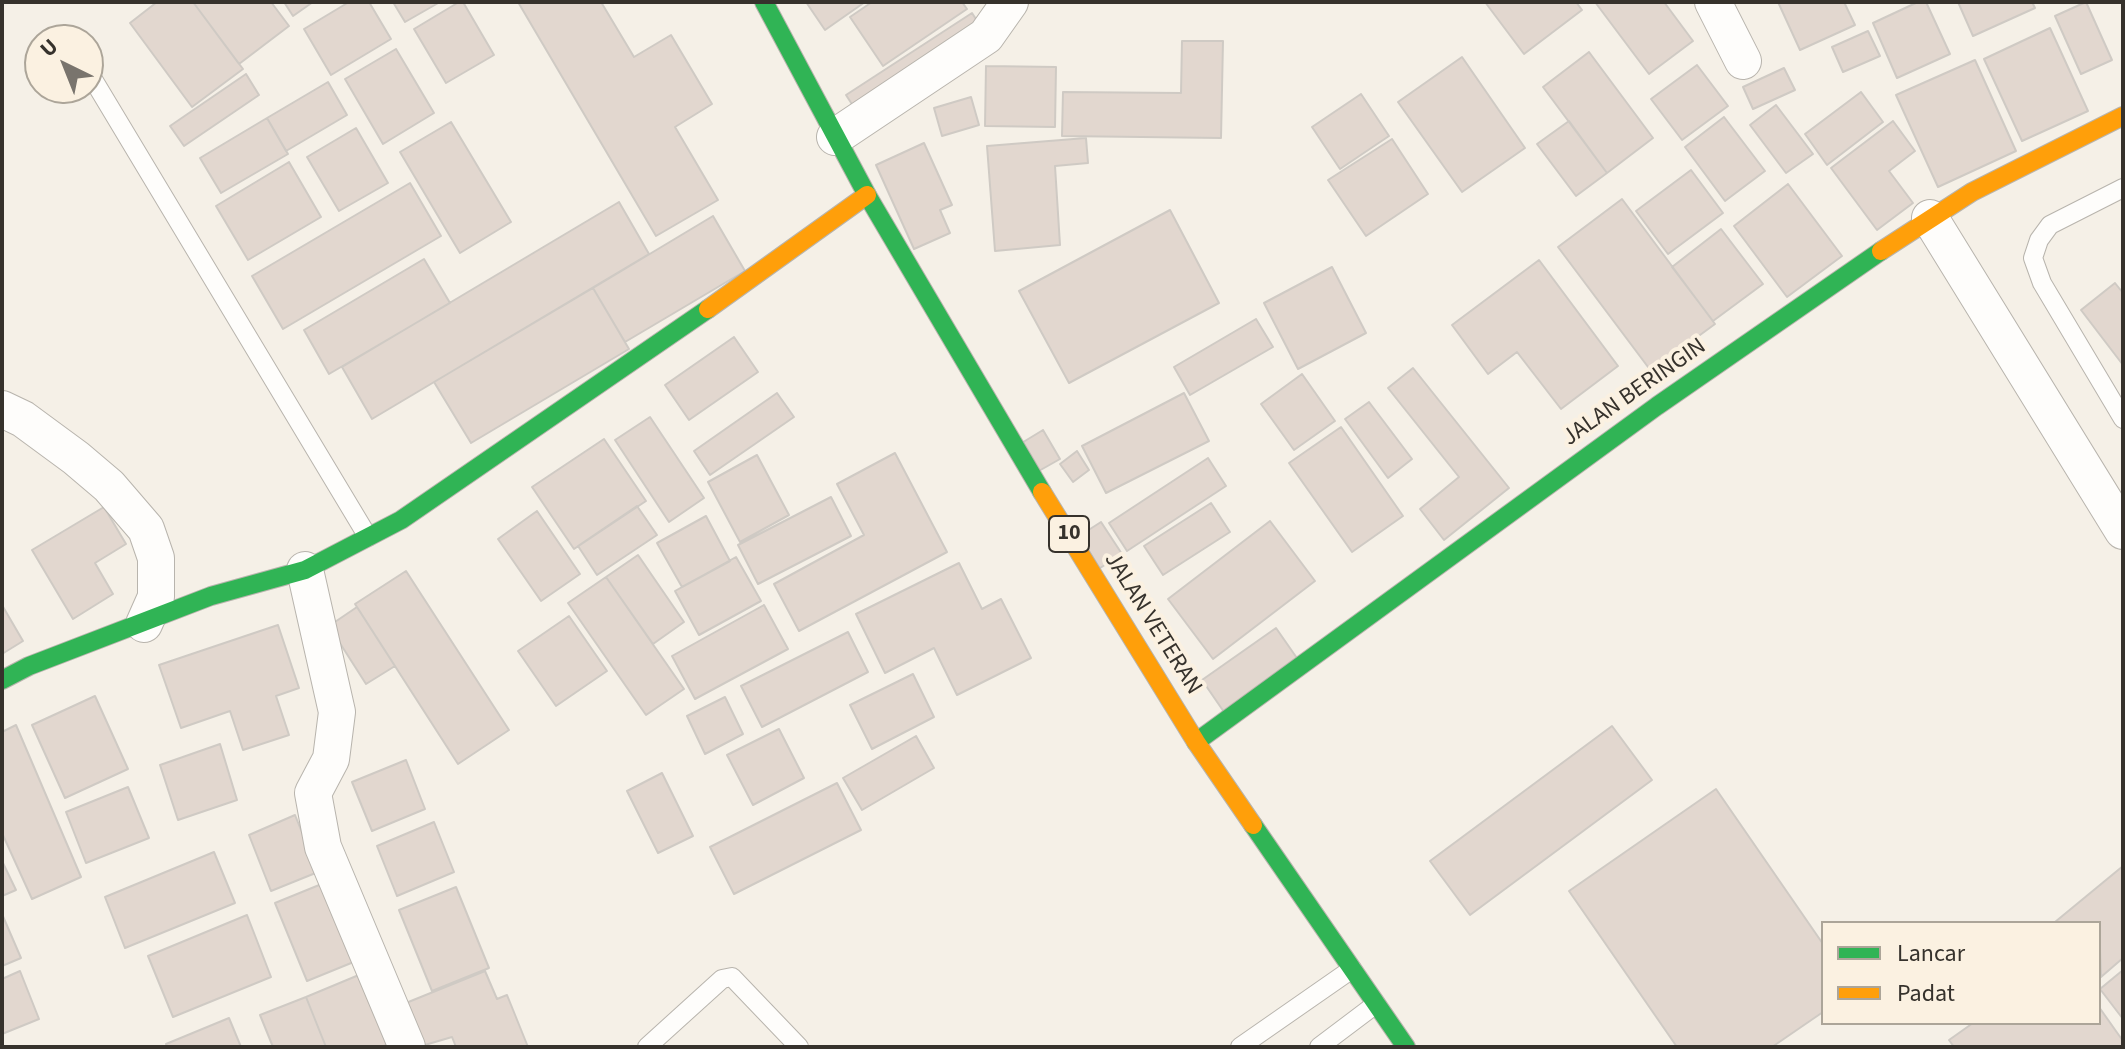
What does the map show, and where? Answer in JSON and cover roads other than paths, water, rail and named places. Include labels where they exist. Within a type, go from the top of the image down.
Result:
[{"type":"main road","name":"JALAN VETERAN","points":[[764,2],[867,195],[1035,480],[1196,742],[1406,1047]]},
{"type":"main road","name":"JALAN BERINGIN","points":[[1196,742],[1645,415],[1930,218],[1972,192],[2123,116]]},
{"type":"main road","points":[[2,680],[29,666],[211,596],[305,570],[401,520],[816,235],[867,195]]},
{"type":"street","points":[[835,137],[986,36],[1010,2]]},
{"type":"street","points":[[1713,2],[1743,61]]},
{"type":"street","points":[[1930,218],[2123,531]]},
{"type":"street","points":[[2,409],[23,419],[76,458],[109,486],[146,529],[156,558],[156,597],[144,624]]},
{"type":"street","points":[[305,570],[337,712],[331,759],[313,793],[323,847],[407,1047]]},
{"type":"lane","points":[[104,98],[368,537]]},
{"type":"lane","points":[[2123,188],[2050,225],[2039,240],[2033,258],[2042,283],[2123,419]]},
{"type":"lane","points":[[1240,1047],[1352,969]]},
{"type":"lane","points":[[647,1047],[722,979],[732,977],[799,1047]]},
{"type":"lane","points":[[1319,1047],[1376,1004]]}]
